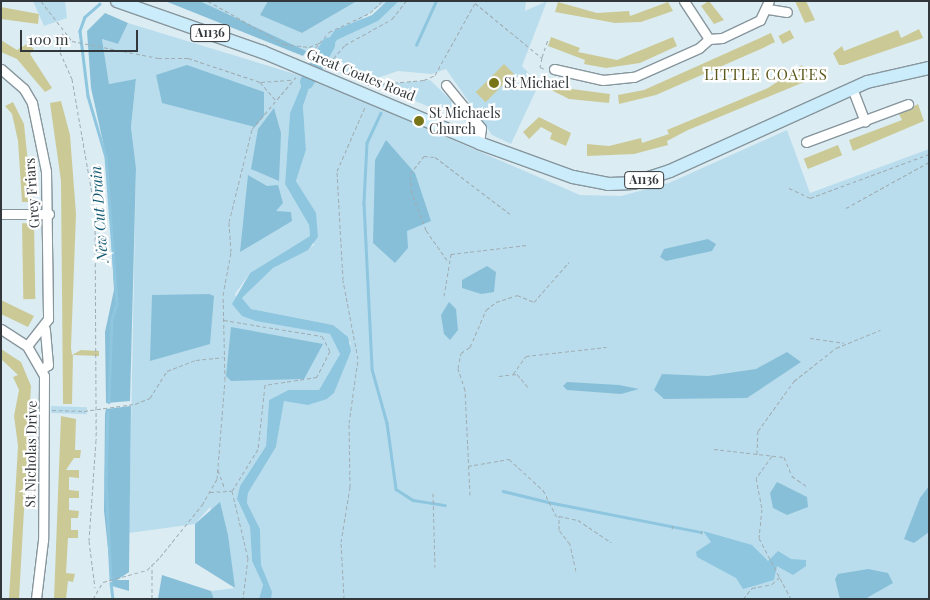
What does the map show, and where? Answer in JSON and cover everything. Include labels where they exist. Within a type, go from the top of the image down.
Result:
[{"type":"main road","name":"Great Coates Road","points":[[117,1],[302,67],[321,76],[368,90],[479,143],[573,177],[608,184],[633,183],[670,171],[852,88],[929,68]]},
{"type":"street","points":[[684,1],[709,39]]},
{"type":"street","points":[[554,69],[603,80],[634,77],[699,48],[709,39],[722,38],[760,20],[768,5],[788,12]]},
{"type":"street","name":"Grey Friars","points":[[1,70],[24,88],[35,111],[49,214],[45,329],[48,365],[42,369]]},
{"type":"street","points":[[446,85],[482,128],[479,143]]},
{"type":"street","points":[[852,88],[865,122]]},
{"type":"street","points":[[806,142],[865,122],[908,104]]},
{"type":"street","points":[[1,214],[49,214]]},
{"type":"street","name":"St Nicholas Drive","points":[[1,329],[27,346],[42,369],[45,410],[43,540],[36,599]]},
{"type":"street","points":[[27,346],[45,329]]},
{"type":"path","points":[[41,1],[63,33],[75,41],[87,41],[158,58],[188,58],[260,82],[293,80]]},
{"type":"path","points":[[208,1],[284,44],[309,48],[382,1]]},
{"type":"path","points":[[321,76],[345,45],[380,27],[406,1]]},
{"type":"path","points":[[344,599],[341,542],[350,487],[349,423],[358,359],[343,280],[338,171],[368,90],[435,75],[475,2],[542,58]]},
{"type":"path","points":[[63,33],[60,52],[72,79],[95,211],[96,409],[89,541],[91,581],[96,589]]},
{"type":"path","points":[[548,40],[540,67],[554,69]]},
{"type":"path","points":[[93,599],[96,589],[103,582],[122,580],[152,565],[209,493],[218,470],[224,357],[223,295],[231,252],[229,222],[252,129],[293,80],[320,42]]},
{"type":"path","points":[[260,82],[276,100]]},
{"type":"path","points":[[790,188],[810,198],[929,154]]},
{"type":"path","points":[[444,296],[449,283],[447,260],[426,230],[412,193],[410,174],[424,156],[435,157],[510,214]]},
{"type":"path","points":[[846,208],[929,162]]},
{"type":"path","points":[[447,260],[462,249],[526,245]]},
{"type":"path","points":[[470,495],[465,390],[458,368],[461,353],[470,346],[486,310],[496,302],[517,295],[534,302],[569,262]]},
{"type":"path","points":[[224,320],[322,336],[330,351],[317,377],[265,385],[258,449],[232,491],[248,558],[243,599]]},
{"type":"path","points":[[757,454],[758,431],[782,395],[845,343],[880,330]]},
{"type":"path","points":[[810,338],[845,343]]},
{"type":"path","points":[[499,376],[513,374],[526,356],[607,347]]},
{"type":"path","points":[[45,410],[96,409],[150,398],[167,371],[196,360],[224,357]]},
{"type":"path","points":[[513,374],[528,387]]},
{"type":"path","points":[[714,449],[784,457],[792,476],[808,486]]},
{"type":"path","points":[[772,456],[756,483],[762,509],[759,538],[781,575],[791,599]]},
{"type":"path","points":[[468,467],[509,459],[530,475],[558,518],[576,571]]},
{"type":"path","points":[[218,470],[225,489]]},
{"type":"path","points":[[209,493],[225,489],[232,491]]},
{"type":"path","points":[[433,493],[434,567]]},
{"type":"path","points":[[558,518],[578,520],[611,542]]},
{"type":"path","points":[[672,530],[673,525]]},
{"type":"path","points":[[701,534],[702,529]]},
{"type":"path","points":[[152,565],[152,599]]},
{"type":"path","points":[[742,599],[752,588],[772,584],[781,575]]},
{"type":"shaded area","points":[[33,1],[65,1],[67,18],[44,26]]},
{"type":"shaded area","points":[[165,1],[202,2],[306,51],[303,56]]},
{"type":"shaded area","points":[[201,1],[268,1],[261,15],[302,33],[357,1],[387,1],[316,51],[314,59]]},
{"type":"shaded area","points":[[268,1],[357,1],[302,33],[260,15]]},
{"type":"shaded area","points":[[387,1],[399,1],[378,21],[337,40],[322,62],[314,59],[335,30],[372,15]]},
{"type":"shaded area","points":[[399,1],[526,1],[525,11],[547,1],[522,66],[539,84],[511,144],[492,135],[446,69],[432,74],[398,71],[365,82],[322,62],[337,40],[378,21]]},
{"type":"shaded area","points":[[105,13],[128,23],[118,44],[102,39],[109,84],[136,79],[131,127],[136,168],[130,401],[106,403],[105,332],[114,290],[107,160],[91,88],[87,31]]},
{"type":"shaded area","points":[[128,23],[305,77],[290,113],[285,184],[309,225],[310,236],[250,273],[235,294],[242,316],[330,334],[340,354],[319,390],[287,390],[269,400],[266,446],[240,486],[238,502],[250,527],[252,561],[263,585],[259,599],[214,599],[211,591],[235,588],[210,507],[195,524],[129,533],[136,168],[131,127],[136,80],[109,84],[102,39],[118,44]]},
{"type":"shaded area","points":[[187,65],[264,92],[264,116],[255,127],[162,103],[156,75]]},
{"type":"shaded area","points":[[305,77],[312,79],[303,106],[306,150],[296,181],[316,213],[318,237],[308,250],[273,268],[242,298],[251,309],[333,325],[348,337],[351,351],[334,393],[327,399],[308,405],[284,401],[276,447],[248,493],[247,503],[260,529],[261,565],[272,592],[271,599],[259,599],[263,585],[252,561],[250,527],[237,499],[240,486],[266,446],[269,400],[288,390],[319,390],[340,354],[330,334],[256,321],[242,316],[232,304],[250,273],[310,236],[309,225],[285,184],[290,113]]},
{"type":"shaded area","points":[[312,79],[580,195],[621,196],[669,183],[787,130],[810,193],[929,149],[929,599],[271,599],[261,565],[260,529],[247,503],[248,493],[276,447],[284,400],[327,399],[334,393],[351,343],[333,325],[251,309],[242,298],[273,268],[314,245],[310,204],[296,181],[306,150],[303,106]]},
{"type":"shaded area","points":[[430,80],[461,110],[469,123],[376,85]]},
{"type":"shaded area","points":[[274,108],[281,133],[279,181],[251,169],[258,129]]},
{"type":"shaded area","points":[[386,140],[415,173],[431,221],[407,231],[408,248],[395,263],[373,243],[375,160]]},
{"type":"shaded area","points":[[248,175],[267,186],[278,185],[283,203],[276,211],[291,212],[292,221],[240,252]]},
{"type":"shaded area","points":[[708,239],[716,244],[712,251],[666,261],[660,257],[664,249]]},
{"type":"shaded area","points":[[487,266],[496,272],[494,292],[481,294],[462,288],[462,280]]},
{"type":"shaded area","points":[[209,294],[214,296],[210,344],[150,361],[152,295]]},
{"type":"shaded area","points":[[449,302],[456,309],[458,330],[450,340],[444,334],[441,315]]},
{"type":"shaded area","points":[[231,327],[323,344],[304,379],[231,381],[226,376]]},
{"type":"shaded area","points":[[787,352],[801,362],[747,398],[664,399],[654,390],[662,374],[708,376],[756,369]]},
{"type":"shaded area","points":[[567,382],[619,385],[639,389],[621,394],[567,390],[563,386]]},
{"type":"shaded area","points":[[51,406],[87,407],[87,414],[51,413]]},
{"type":"shaded area","points":[[131,406],[129,572],[117,580],[129,580],[129,591],[112,586],[104,511],[105,414],[106,409]]},
{"type":"shaded area","points":[[777,482],[807,497],[808,507],[787,515],[773,508],[770,493]]},
{"type":"shaded area","points":[[929,486],[929,532],[914,543],[904,539],[920,498]]},
{"type":"shaded area","points":[[220,502],[228,535],[235,588],[195,563],[195,524]]},
{"type":"shaded area","points":[[703,531],[752,545],[768,561],[778,551],[791,559],[806,560],[806,566],[793,575],[777,566],[774,580],[743,589],[736,578],[697,557],[696,552],[711,542]]},
{"type":"shaded area","points":[[868,569],[888,573],[893,583],[865,599],[840,599],[835,579],[838,574]]},
{"type":"shaded area","points":[[162,575],[211,591],[214,599],[158,599]]},
{"type":"building","points":[[709,1],[724,20],[714,24],[701,6]]},
{"type":"building","points":[[795,1],[806,1],[815,20],[805,23]]},
{"type":"building","points":[[558,2],[597,13],[629,11],[630,16],[668,2],[673,11],[641,22],[615,23],[555,12]]},
{"type":"building","points":[[1,7],[39,14],[38,24],[1,19]]},
{"type":"building","points":[[919,29],[923,38],[844,65],[839,65],[833,53],[842,46],[844,51],[898,30],[901,38]]},
{"type":"building","points":[[790,30],[794,38],[783,44],[778,36]]},
{"type":"building","points":[[771,33],[775,42],[763,48],[656,95],[619,104],[618,95],[644,90]]},
{"type":"building","points":[[551,37],[580,48],[578,52],[617,60],[673,37],[677,46],[640,63],[606,68],[584,64],[585,60],[548,46]]},
{"type":"building","points":[[1,40],[17,50],[27,44],[34,49],[30,54],[52,88],[45,92],[17,59],[1,52]]},
{"type":"building","name":"St Michael","points":[[504,64],[514,74],[486,102],[476,92]]},
{"type":"building","points":[[802,65],[809,80],[688,130],[667,141],[668,145],[634,154],[587,156],[587,144],[609,146],[641,138],[642,143],[669,134],[667,130],[768,88]]},
{"type":"building","points":[[553,80],[564,88],[610,94],[609,103],[569,99],[549,89]]},
{"type":"building","points":[[61,101],[70,135],[76,214],[72,355],[81,350],[99,351],[99,356],[73,355],[72,404],[63,404],[61,181],[50,103]]},
{"type":"building","points":[[13,102],[24,124],[32,202],[22,202],[18,141],[12,114],[5,106]]},
{"type":"building","points":[[918,104],[924,121],[853,151],[849,140],[902,120],[899,114]]},
{"type":"building","points":[[539,117],[571,133],[566,146],[550,139],[552,133],[541,127],[529,139],[523,132]]},
{"type":"building","points":[[838,145],[842,155],[808,169],[804,159]]},
{"type":"building","points":[[22,223],[34,223],[35,299],[23,299]]},
{"type":"building","points":[[1,300],[34,316],[28,327],[1,314]]},
{"type":"building","points":[[1,349],[21,362],[31,386],[19,599],[9,599],[18,446],[14,416],[19,390],[13,377],[18,375],[1,359]]},
{"type":"building","points":[[61,416],[76,419],[75,450],[81,450],[80,458],[74,458],[66,470],[79,470],[79,478],[69,477],[69,490],[79,491],[79,498],[69,498],[69,510],[79,511],[78,518],[71,518],[71,530],[78,530],[78,538],[68,538],[66,573],[75,574],[73,582],[68,581],[66,599],[54,599]]},
{"type":"waterway","points":[[416,45],[436,1]]},
{"type":"waterway","name":"New Cut Drain","points":[[100,4],[85,17],[80,31],[88,96],[106,157],[117,304],[112,319],[109,402]]},
{"type":"waterway","points":[[307,82],[328,45]]},
{"type":"waterway","points":[[381,113],[367,143],[364,203],[372,369],[387,423],[396,489],[413,500],[431,503]]},
{"type":"waterway","name":"New Cut Drain","points":[[108,412],[106,480],[111,579]]},
{"type":"waterway","points":[[503,491],[548,502]]},
{"type":"waterway","points":[[548,502],[701,532]]},
{"type":"waterway","points":[[432,503],[445,505]]},
{"type":"waterway","name":"New Cut Drain","points":[[111,583],[113,599]]},
{"type":"place","name":"St Michael","points":[[494,83]]},
{"type":"place","name":"St Michaels Church","points":[[419,121]]},
{"type":"district","name":"LITTLE COATES","points":[[766,75]]}]
